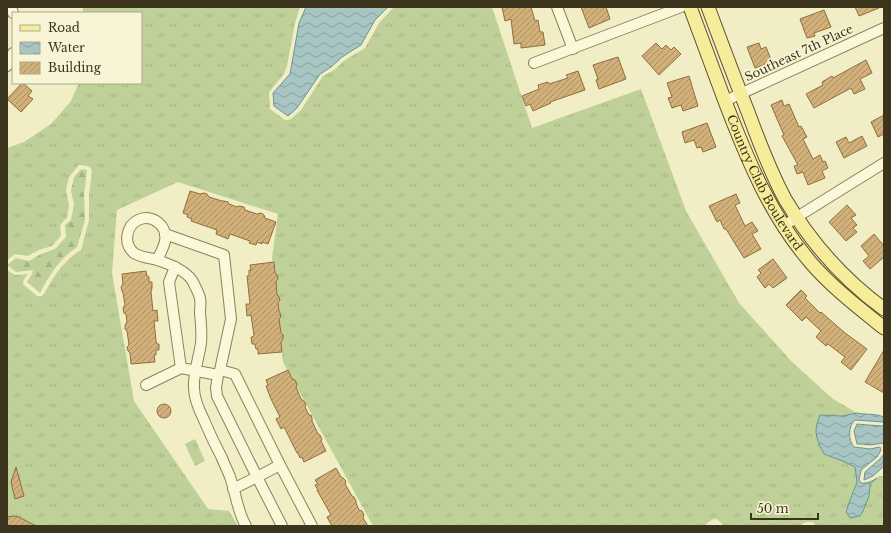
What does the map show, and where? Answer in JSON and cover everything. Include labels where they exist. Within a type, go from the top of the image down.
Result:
[{"type":"main road","name":"Country Club Boulevard","points":[[690,7],[725,101],[753,170],[784,226],[800,248],[836,290],[884,328]]},
{"type":"main road","name":"Country Club Boulevard","points":[[708,7],[759,143],[772,174],[785,198],[817,245],[831,261],[856,287],[884,309]]},
{"type":"street","points":[[557,7],[573,49]]},
{"type":"street","points":[[534,63],[681,7]]},
{"type":"street","name":"Southeast 7th Place","points":[[725,101],[884,28]]},
{"type":"street","points":[[7,66],[12,55]]},
{"type":"street","points":[[784,226],[884,163]]},
{"type":"street","points":[[157,260],[165,240],[163,228],[153,219],[146,218],[134,222],[129,228],[127,234],[129,247],[140,255],[175,267],[185,273],[194,282],[200,299],[201,329],[201,343],[194,382],[194,391],[197,405],[227,470],[246,526]]},
{"type":"street","points":[[165,234],[224,255],[231,319],[216,388],[217,396],[282,526]]},
{"type":"street","points":[[175,267],[170,282],[181,368]]},
{"type":"street","points":[[146,385],[181,368],[236,374],[280,465],[312,526]]},
{"type":"street","points":[[233,489],[280,465]]},
{"type":"green space","points":[[83,7],[300,7],[295,23],[287,66],[284,74],[269,92],[270,109],[285,120],[291,119],[301,110],[323,76],[365,48],[379,23],[394,7],[492,7],[532,128],[641,89],[686,211],[739,303],[792,362],[833,399],[857,413],[842,416],[820,415],[845,462],[855,467],[857,482],[846,512],[869,496],[870,484],[879,476],[884,476],[884,526],[815,526],[814,523],[808,522],[800,526],[723,526],[716,519],[707,523],[706,526],[373,526],[283,362],[272,258],[278,214],[178,182],[117,210],[112,273],[134,401],[208,509],[229,511],[238,526],[7,526],[7,270],[15,275],[28,274],[23,281],[23,284],[37,296],[44,294],[60,269],[69,259],[81,250],[89,220],[89,195],[92,171],[90,167],[79,165],[69,177],[66,190],[69,205],[67,218],[61,226],[61,236],[52,246],[39,250],[28,256],[15,254],[7,260],[7,148],[24,142],[51,124],[71,101],[78,84],[142,84],[142,12],[83,12]]},
{"type":"green space","points":[[81,169],[87,170],[84,195],[85,220],[77,247],[60,262],[40,293],[27,282],[33,270],[16,272],[7,265],[16,258],[29,261],[41,254],[55,249],[66,237],[65,225],[71,220],[74,204],[71,191],[74,177]]},
{"type":"green space","points":[[195,439],[205,461],[195,466],[185,444]]},
{"type":"water","points":[[306,7],[388,7],[375,20],[361,45],[320,74],[297,108],[288,116],[274,106],[273,93],[290,74],[299,23]]},
{"type":"water","points":[[857,413],[884,417],[884,422],[855,420],[851,426],[850,437],[854,447],[870,449],[880,447],[881,450],[877,457],[861,470],[859,480],[861,483],[869,482],[877,478],[870,484],[869,496],[860,516],[850,518],[846,512],[857,482],[855,467],[824,454],[817,439],[816,431],[820,415],[842,416]]},
{"type":"water","points":[[857,424],[884,426],[884,445],[883,443],[870,445],[857,444],[854,431]]},
{"type":"water","points":[[884,454],[884,466],[873,476],[864,480],[865,472]]},
{"type":"building","points":[[502,7],[531,7],[535,21],[538,20],[540,32],[543,32],[545,45],[521,48],[521,43],[514,44],[511,19],[505,21]]},
{"type":"building","points":[[581,7],[606,7],[610,19],[589,28]]},
{"type":"building","points":[[855,7],[879,7],[879,8],[859,16]]},
{"type":"building","points":[[824,10],[831,27],[814,33],[815,36],[807,38],[800,19]]},
{"type":"building","points":[[656,43],[662,49],[666,45],[671,50],[674,47],[681,54],[659,75],[642,56]]},
{"type":"building","points":[[759,43],[761,49],[766,47],[772,62],[755,68],[747,47]]},
{"type":"building","points":[[618,57],[626,79],[599,89],[596,80],[598,79],[593,65]]},
{"type":"building","points":[[866,60],[872,73],[860,79],[865,89],[854,94],[851,88],[814,108],[806,94],[823,85],[822,82],[832,76],[833,78]]},
{"type":"building","points":[[578,71],[585,90],[550,102],[551,103],[533,111],[530,104],[526,106],[522,96],[539,89],[538,85],[548,82],[549,84],[568,78],[566,75]]},
{"type":"building","points":[[689,76],[698,106],[683,111],[681,105],[672,108],[668,98],[672,97],[667,83]]},
{"type":"building","points":[[21,84],[24,84],[32,91],[28,96],[33,99],[21,112],[7,99]]},
{"type":"building","points":[[782,100],[784,106],[789,104],[799,127],[801,126],[807,137],[803,139],[813,159],[820,155],[823,162],[825,161],[828,168],[822,171],[825,178],[808,185],[803,172],[797,174],[794,166],[798,165],[782,136],[784,135],[771,105]]},
{"type":"building","points":[[884,115],[884,134],[878,137],[871,122]]},
{"type":"building","points":[[707,123],[716,147],[703,152],[701,147],[697,148],[694,140],[685,143],[682,132]]},
{"type":"building","points":[[862,136],[867,146],[844,158],[836,142],[846,137],[849,143]]},
{"type":"building","points":[[190,191],[200,194],[204,193],[209,197],[228,202],[229,204],[237,207],[244,207],[245,210],[257,214],[261,213],[265,218],[276,222],[268,244],[257,242],[256,245],[249,243],[250,241],[230,234],[228,239],[216,234],[217,230],[191,221],[192,219],[187,217],[188,215],[183,213]]},
{"type":"building","points":[[736,194],[740,203],[735,205],[745,226],[752,222],[758,231],[752,234],[761,249],[744,258],[726,229],[724,229],[720,220],[717,222],[709,206]]},
{"type":"building","points":[[847,205],[856,215],[851,218],[857,225],[853,228],[857,232],[846,241],[829,222]]},
{"type":"building","points":[[874,234],[884,246],[884,257],[870,269],[863,261],[869,256],[861,246]]},
{"type":"building","points":[[773,259],[787,278],[773,288],[769,284],[765,288],[757,277],[761,273],[758,270]]},
{"type":"building","points":[[274,262],[275,273],[278,279],[276,281],[277,295],[280,300],[278,303],[281,317],[279,319],[281,333],[283,335],[281,342],[282,352],[258,354],[258,349],[256,349],[255,344],[252,344],[251,337],[254,335],[251,315],[247,316],[246,304],[250,304],[247,276],[249,276],[249,270],[251,270],[250,265]]},
{"type":"building","points":[[146,271],[147,276],[149,277],[149,282],[152,282],[151,292],[153,311],[157,310],[158,321],[154,321],[156,341],[157,344],[159,344],[159,350],[156,350],[156,355],[154,355],[155,362],[131,364],[130,353],[127,347],[129,345],[127,331],[125,329],[127,322],[126,314],[124,313],[123,308],[125,305],[121,287],[123,284],[122,274]]},
{"type":"building","points":[[801,290],[807,296],[805,298],[820,313],[821,312],[845,333],[867,349],[851,370],[841,362],[845,357],[828,344],[826,346],[816,337],[821,331],[806,317],[802,321],[786,305]]},
{"type":"building","points":[[884,350],[884,393],[865,382]]},
{"type":"building","points":[[288,370],[292,379],[295,380],[297,384],[296,387],[301,399],[306,404],[305,407],[309,415],[311,415],[312,421],[322,439],[321,441],[326,451],[304,462],[302,457],[300,458],[297,453],[284,427],[281,429],[276,419],[280,417],[266,386],[268,385],[266,380]]},
{"type":"building","points":[[161,404],[167,404],[171,408],[171,414],[167,418],[161,418],[157,414],[157,408]]},
{"type":"building","points":[[16,467],[24,496],[15,499],[11,482]]},
{"type":"building","points":[[336,468],[341,477],[346,481],[345,484],[354,497],[359,510],[362,511],[364,515],[363,518],[368,526],[332,526],[327,517],[331,515],[317,490],[315,485],[318,484],[315,480]]},
{"type":"building","points":[[7,517],[19,517],[36,526],[7,526]]}]
